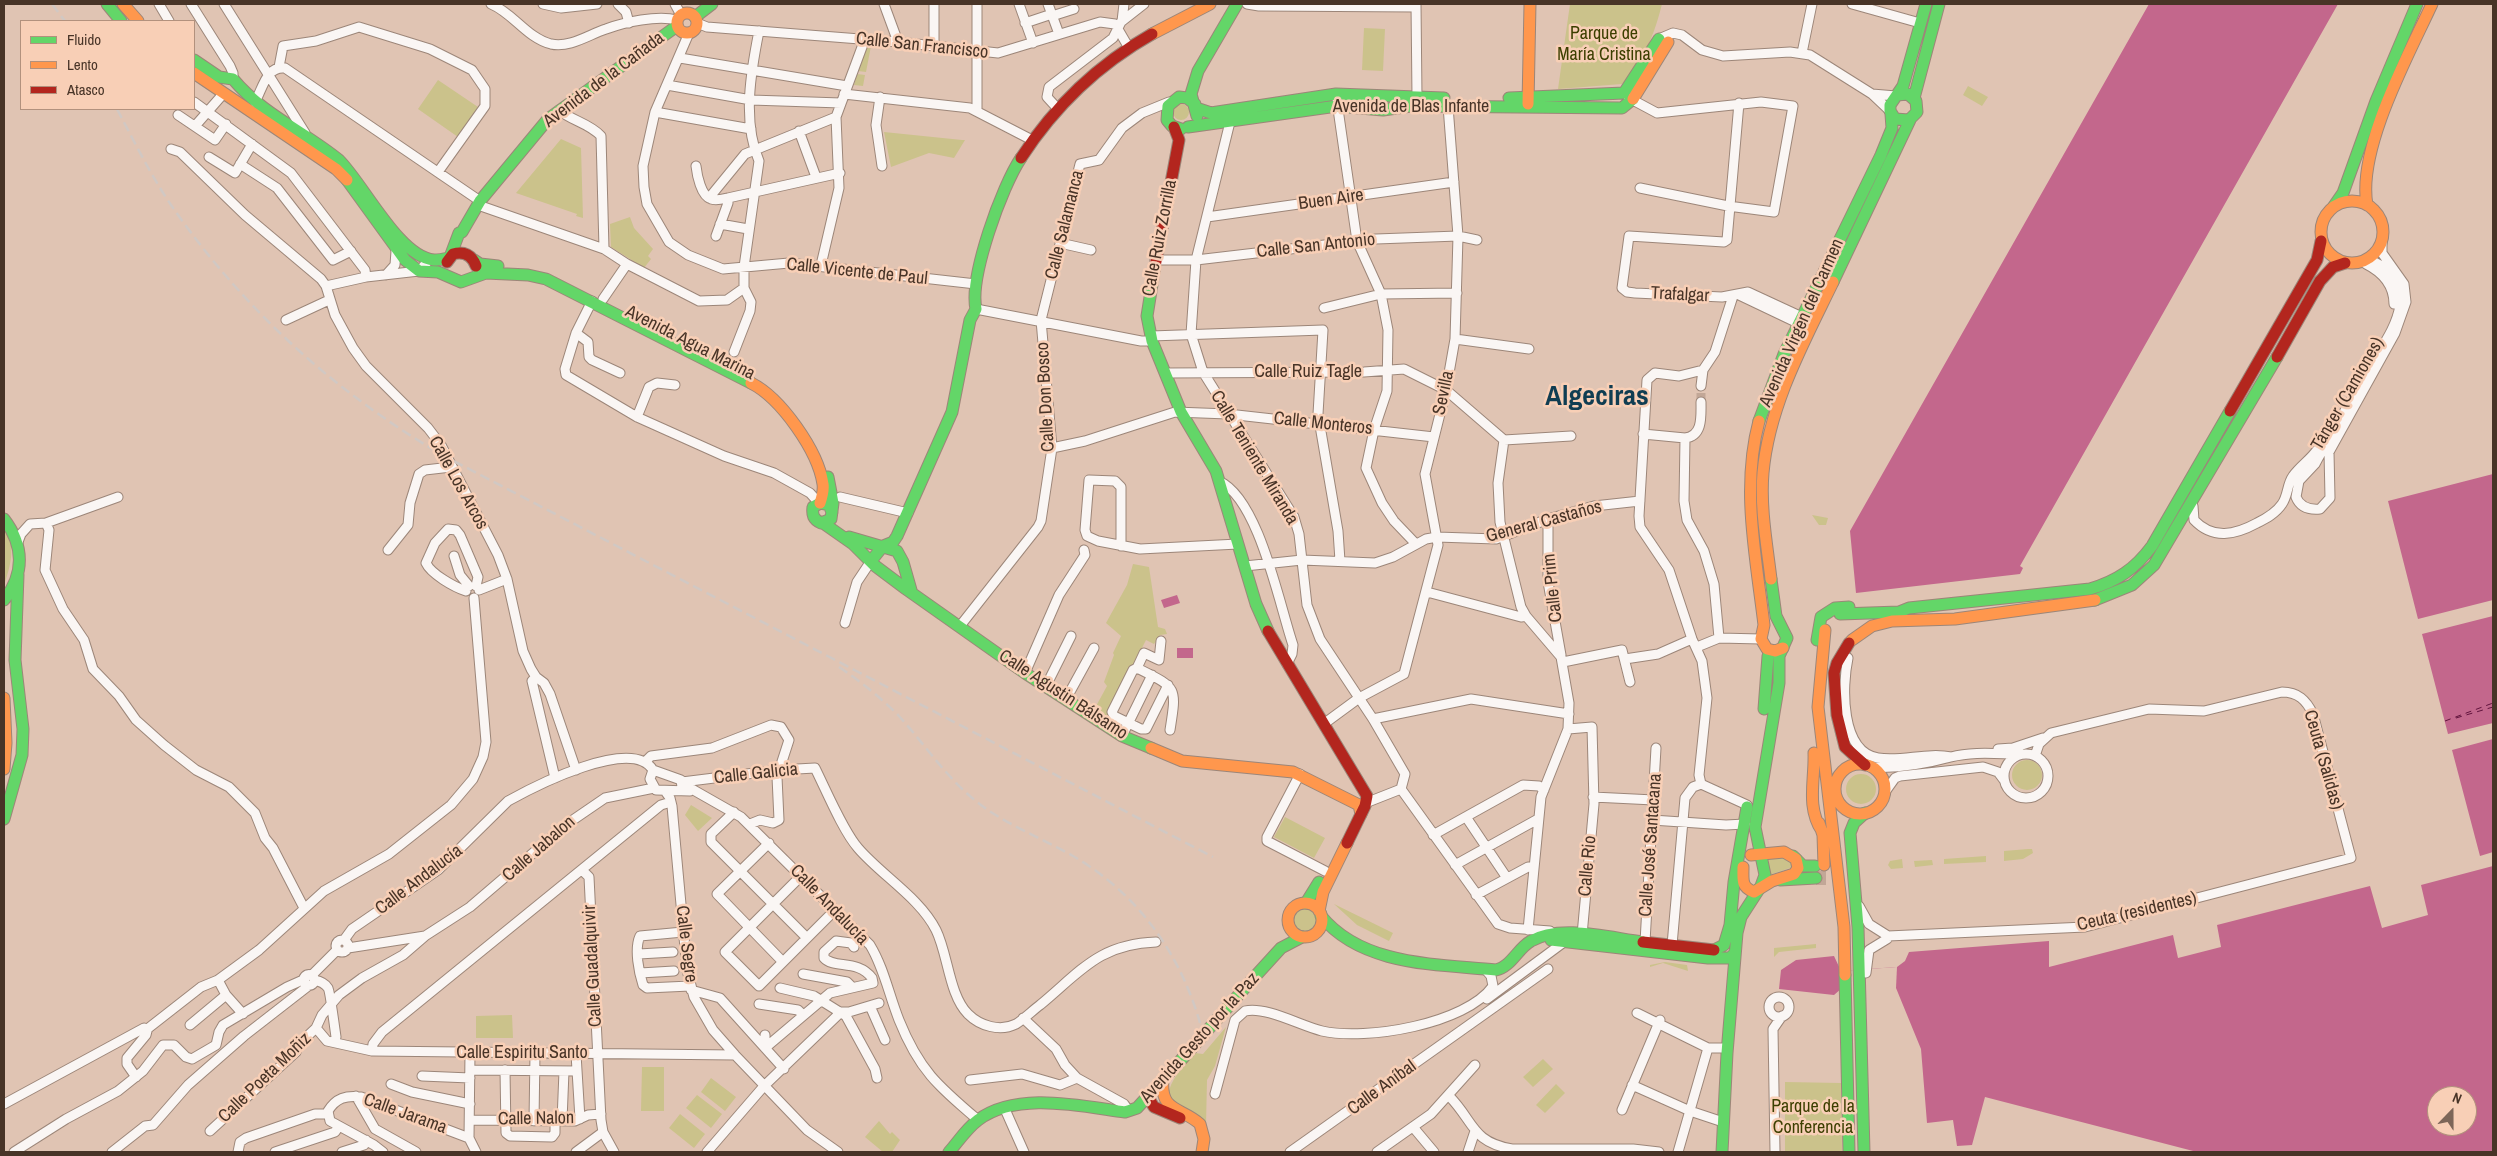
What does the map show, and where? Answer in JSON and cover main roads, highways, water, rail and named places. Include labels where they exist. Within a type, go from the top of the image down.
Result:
[{"type":"main road","points":[[108,4],[120,20]]},
{"type":"main road","points":[[696,20],[687,13],[678,20],[680,31],[689,33],[695,29],[696,20],[712,4]]},
{"type":"main road","points":[[871,561],[883,546],[893,542],[908,513],[952,412],[970,320],[976,309],[974,296],[976,284],[999,200],[1032,140],[1058,109],[1091,77],[1129,48],[1170,23],[1210,4]]},
{"type":"main road","points":[[1179,140],[1174,127],[1166,118],[1166,110],[1170,102],[1180,97],[1187,87],[1198,57],[1231,4]]},
{"type":"main road","points":[[1174,127],[1187,128],[1196,120],[1196,106],[1192,89],[1198,71],[1237,4]]},
{"type":"main road","points":[[1524,4],[1525,102]]},
{"type":"main road","points":[[1525,102],[1530,4]]},
{"type":"main road","points":[[1897,96],[1908,94],[1914,98],[1918,105],[1917,112],[1910,120],[1900,121],[1891,113],[1890,104],[1902,88],[1926,4]]},
{"type":"main road","points":[[1914,98],[1939,4]]},
{"type":"main road","points":[[2345,263],[2330,255],[2322,241],[2320,229],[2323,218],[2344,193],[2376,101],[2417,4]]},
{"type":"main road","points":[[1835,690],[1838,677],[1848,658],[1865,640],[1881,631],[1936,620],[1986,616],[2005,611],[2088,601],[2122,591],[2143,577],[2157,561],[2193,504],[2320,282],[2333,267],[2345,263],[2364,261],[2378,250],[2383,234],[2381,222],[2367,205],[2362,194],[2365,171],[2380,124],[2432,4]]},
{"type":"main road","points":[[125,5],[137,20]]},
{"type":"main road","name":"Avenida de la Cañada","points":[[450,257],[451,250],[459,233],[462,232],[479,203],[548,119],[678,20]]},
{"type":"main road","name":"Avenida de Blas Infante","points":[[1196,106],[1211,113],[1336,94],[1622,108],[1663,41]]},
{"type":"main road","points":[[195,61],[216,75],[231,81],[255,102],[307,137],[351,171],[399,238],[412,252],[436,262],[457,253],[471,257]]},
{"type":"main road","points":[[195,74],[336,169],[349,182],[396,251],[419,271],[438,272],[461,282],[472,278],[475,271],[471,257],[462,246],[462,232]]},
{"type":"main road","points":[[224,93],[220,84],[231,81]]},
{"type":"main road","points":[[1180,97],[1188,99],[1196,106]]},
{"type":"main road","name":"Avenida de Blas Infante","points":[[1187,128],[1337,106],[1383,110],[1411,106],[1525,102]]},
{"type":"main road","name":"Avenida Virgen del Carmen","points":[[1755,788],[1766,701],[1764,640],[1751,512],[1755,443],[1764,405],[1801,321],[1881,155],[1892,128],[1891,113]]},
{"type":"main road","name":"Avenida Virgen del Carmen","points":[[1782,628],[1776,620],[1766,541],[1764,475],[1768,439],[1780,398],[1810,330],[1910,120]]},
{"type":"main road","name":"Calle Ruiz Zorrilla","points":[[1187,128],[1179,140],[1148,301],[1151,339],[1181,412],[1216,471],[1266,628],[1363,786],[1362,808]]},
{"type":"main road","points":[[2334,206],[2350,201],[2367,205]]},
{"type":"main road","points":[[1849,1152],[1844,927],[1818,707],[1824,630],[1829,618],[1840,614],[1899,612],[1909,608],[2090,589],[2112,583],[2132,570],[2147,555],[2176,505],[2317,260],[2322,241]]},
{"type":"main road","points":[[450,257],[446,267],[450,278]]},
{"type":"main road","name":"Avenida Agua Marina","points":[[471,257],[485,265],[537,269],[559,277],[764,389],[782,406],[817,466],[823,490],[820,503]]},
{"type":"main road","name":"Avenida Agua Marina","points":[[472,278],[486,273],[538,276],[598,300],[756,376],[775,389],[788,403],[823,463],[833,496],[832,514]]},
{"type":"main road","points":[[820,503],[829,506],[835,525],[852,539],[897,551],[901,556],[911,590],[895,580],[823,523],[815,520],[812,514],[813,507],[820,503]]},
{"type":"main road","points":[[823,523],[828,521],[832,514]]},
{"type":"main road","points":[[4,519],[18,542],[20,558],[15,660],[22,729],[22,754],[4,818]]},
{"type":"main road","points":[[895,580],[903,574],[904,568]]},
{"type":"main road","points":[[4,600],[12,590],[18,575]]},
{"type":"main road","name":"Calle Agustin Bálsamo","points":[[911,590],[1025,673],[1122,736],[1182,761],[1300,774],[1362,808]]},
{"type":"main road","points":[[1844,927],[1846,901],[1827,706],[1815,656],[1818,625],[1828,611],[1844,607],[1898,606],[1909,608]]},
{"type":"main road","points":[[1840,614],[1849,616],[1855,623],[1856,632],[1837,663],[1834,673],[1837,715],[1843,740],[1851,754],[1882,777],[1885,792],[1878,806],[1865,813],[1854,823],[1850,833],[1856,900],[1861,1005],[1864,1152]]},
{"type":"main road","points":[[1824,630],[1827,638],[1833,643],[1841,645],[1850,641],[1866,628],[1883,622],[1910,618],[1936,620]]},
{"type":"main road","points":[[1725,1051],[1732,956],[1730,925],[1736,868],[1748,804],[1755,788],[1779,683],[1779,656],[1783,648],[1787,638],[1782,628],[1770,626],[1764,640],[1775,651],[1783,648]]},
{"type":"main road","points":[[4,698],[6,743],[4,769]]},
{"type":"main road","points":[[1821,728],[1814,751],[1816,769],[1811,790],[1815,822],[1822,831]]},
{"type":"main road","points":[[1865,813],[1855,813],[1846,809],[1836,791],[1839,776],[1846,769],[1855,765],[1868,766]]},
{"type":"main road","points":[[1814,780],[1822,831],[1820,872],[1838,936],[1846,956]]},
{"type":"main road","points":[[1722,1152],[1729,972],[1739,921],[1765,875],[1755,827],[1755,788]]},
{"type":"main road","points":[[1816,798],[1822,807],[1823,823],[1833,838]]},
{"type":"main road","points":[[1306,903],[1362,808]]},
{"type":"main road","points":[[1307,936],[1320,927],[1319,903],[1362,808]]},
{"type":"main road","points":[[1742,838],[1744,858],[1743,884],[1746,889],[1757,892]]},
{"type":"main road","points":[[1757,892],[1768,884],[1796,872],[1798,862],[1789,854],[1766,848],[1758,842]]},
{"type":"main road","points":[[1736,868],[1744,858],[1789,854],[1801,865],[1820,872]]},
{"type":"main road","points":[[1801,865],[1801,879]]},
{"type":"main road","points":[[1780,880],[1801,879],[1820,872]]},
{"type":"main road","points":[[1343,938],[1307,936],[1290,929],[1288,919],[1291,910],[1298,904],[1306,903],[1320,914],[1329,929],[1343,938],[1401,960],[1473,968],[1495,969],[1514,959],[1516,953],[1540,935],[1732,956]]},
{"type":"main road","points":[[1711,954],[1722,948],[1730,925]]},
{"type":"main road","name":"Avenida Gesto por la Paz","points":[[949,1152],[978,1120],[1004,1107],[1021,1104],[1137,1108],[1281,948],[1290,929]]},
{"type":"main road","points":[[1561,937],[1582,935],[1672,945],[1711,954],[1729,972]]},
{"type":"main road","name":"Avenida Gesto por la Paz","points":[[1281,948],[1307,936]]},
{"type":"main road","points":[[1162,1080],[1163,1096],[1167,1104]]},
{"type":"main road","points":[[1148,1097],[1167,1104],[1198,1121],[1204,1143],[1202,1152]]},
{"type":"main road","points":[[1148,1097],[1154,1107],[1191,1122],[1202,1133]]},
{"type":"main road","points":[[1122,1108],[1177,1117]]},
{"type":"tunnel","points":[[1701,386],[1701,402]]},
{"type":"tunnel","points":[[1816,878],[1826,878]]},
{"type":"railway","points":[[52,4],[64,20]]},
{"type":"railway","points":[[118,110],[163,193],[199,243],[229,279],[294,346],[367,406],[446,457],[1213,857]]},
{"type":"railway","points":[[839,667],[870,690],[898,715],[951,778],[971,797],[1007,822],[1073,856],[1117,888],[1153,927],[1168,949],[1181,973],[1200,1023]]},
{"type":"district","name":"Algeciras","points":[[1597,397]]},
{"type":"park label","name":"Parque de María Cristina","points":[[1604,44]]},
{"type":"park label","name":"Parque de la Conferencia","points":[[1813,1117]]}]
